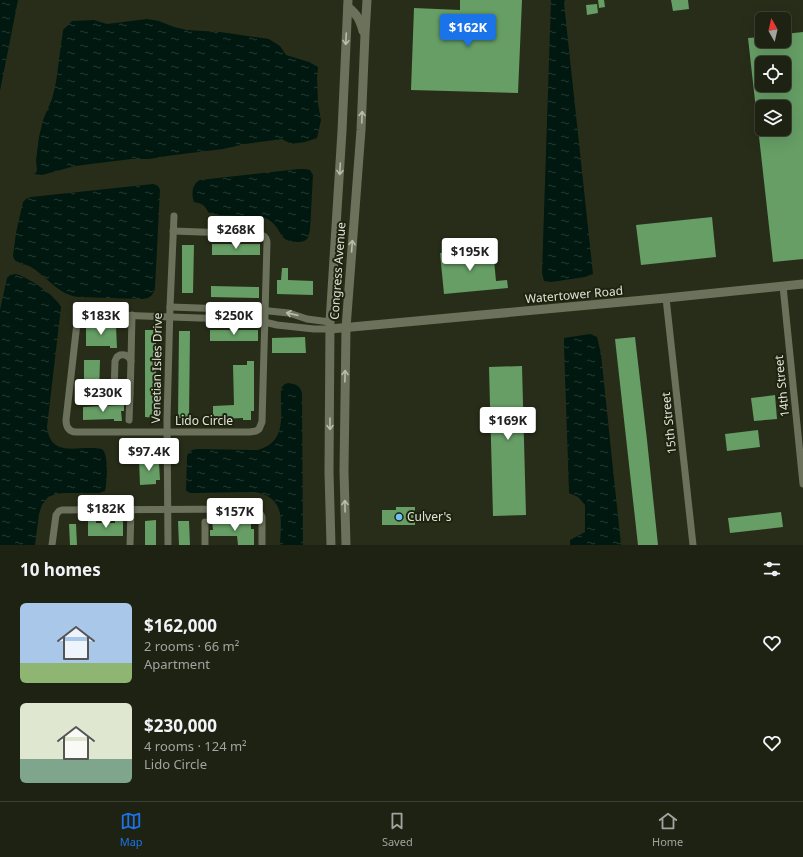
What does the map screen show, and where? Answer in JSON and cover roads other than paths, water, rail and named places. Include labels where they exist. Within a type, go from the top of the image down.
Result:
[{"type":"street","points":[[359,0],[360,2],[367,3]]},
{"type":"street","name":"Congress Avenue","points":[[346,545],[344,471],[346,328],[361,130],[367,3]]},
{"type":"street","points":[[348,4],[355,13],[365,34]]},
{"type":"street","name":"Congress Avenue","points":[[331,545],[329,472],[330,326],[348,4]]},
{"type":"street","name":"Venetian Isles Drive","points":[[168,545],[167,432],[174,216]]},
{"type":"street","name":"Lido Circle","points":[[173,231],[257,234],[263,235],[266,239],[267,242],[265,322],[262,422],[259,429],[253,432],[70,431],[66,420],[78,319],[82,315],[132,315],[256,320],[265,322],[276,325],[314,329],[330,326]]},
{"type":"street","name":"Watertower Road","points":[[346,328],[803,284]]},
{"type":"street","name":"14th Street","points":[[783,286],[803,484]]},
{"type":"street","name":"15th Street","points":[[666,298],[693,545]]},
{"type":"street","points":[[170,307],[289,313],[330,326],[346,328]]},
{"type":"street","points":[[129,420],[132,315]]},
{"type":"street","points":[[130,394],[125,399],[118,399],[114,393],[114,380],[115,360],[117,357],[120,355],[127,356],[131,361]]},
{"type":"street","points":[[130,545],[131,510]]},
{"type":"street","points":[[52,545],[56,515],[59,511],[256,510],[262,517],[262,545]]},
{"type":"street","points":[[205,545],[206,522]]},
{"type":"water","points":[[0,0],[18,0],[0,91]]},
{"type":"water","points":[[551,0],[565,0],[564,3],[593,274],[585,277],[551,282],[544,281],[542,273]]},
{"type":"water","points":[[147,19],[159,21],[187,30],[220,32],[269,39],[280,46],[286,55],[309,62],[318,67],[318,104],[321,120],[317,138],[291,144],[282,139],[149,159],[131,159],[75,166],[42,175],[34,174],[37,171],[36,160],[43,120],[52,99],[56,82],[63,30],[72,21],[94,20],[107,24]]},
{"type":"water","points":[[299,169],[310,170],[313,175],[310,230],[308,238],[302,242],[293,242],[285,239],[274,224],[265,218],[212,214],[203,205],[194,202],[193,199],[192,193],[195,184],[200,180]]},
{"type":"water","points":[[153,184],[158,186],[160,190],[155,288],[150,297],[140,299],[71,296],[59,289],[31,267],[14,259],[13,256],[16,233],[23,202],[26,199],[31,197]]},
{"type":"water","points":[[16,274],[41,288],[54,298],[61,307],[47,427],[50,437],[54,444],[60,447],[102,449],[105,453],[107,462],[105,491],[99,493],[64,493],[48,497],[42,505],[39,514],[35,545],[0,545],[0,310],[7,278],[10,275]]},
{"type":"water","points":[[590,334],[597,337],[601,354],[621,545],[570,545],[570,540],[585,532],[585,505],[578,497],[569,493],[564,338]]},
{"type":"water","points":[[288,383],[298,386],[301,389],[302,394],[303,545],[280,545],[280,511],[272,499],[265,495],[255,492],[191,493],[186,490],[187,456],[192,450],[258,450],[268,446],[274,440],[280,426],[281,390],[283,385]]},
{"type":"place","name":"Culver's","points":[[399,517]]}]
